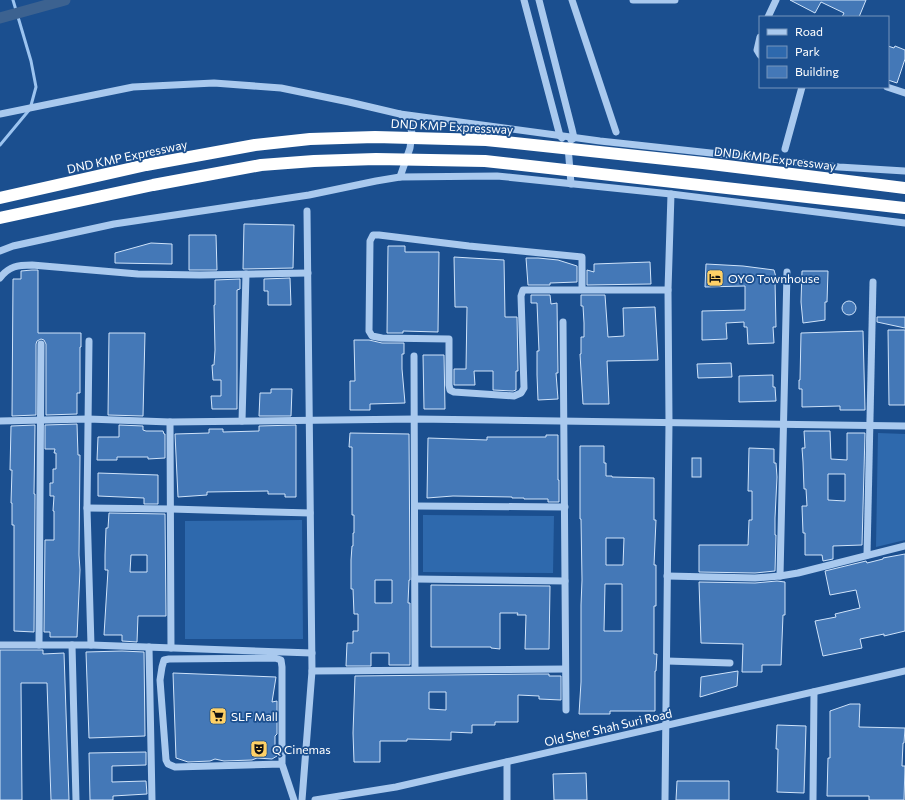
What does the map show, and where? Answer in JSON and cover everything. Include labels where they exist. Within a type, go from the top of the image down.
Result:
[{"type":"highway","name":"DND KMP Expressway","points":[[0,198],[146,165],[255,145],[310,139],[375,137],[486,140],[703,163],[905,188]]},
{"type":"highway","points":[[0,218],[153,185],[261,165],[314,161],[376,159],[485,162],[905,208]]},
{"type":"street","points":[[524,0],[560,136],[567,144],[571,184]]},
{"type":"street","points":[[539,0],[574,138]]},
{"type":"street","points":[[572,0],[616,132]]},
{"type":"street","points":[[633,0],[675,0]]},
{"type":"street","points":[[768,16],[776,0]]},
{"type":"street","points":[[759,41],[757,50],[759,53]]},
{"type":"street","points":[[0,114],[133,87],[214,83],[281,88],[400,114],[574,138],[839,167],[905,171]]},
{"type":"street","points":[[784,150],[802,88]]},
{"type":"street","points":[[889,88],[905,93]]},
{"type":"street","points":[[400,114],[408,119],[412,133],[410,148],[400,177]]},
{"type":"street","points":[[567,144],[574,138]]},
{"type":"street","points":[[0,251],[13,246],[114,224],[309,195],[400,177],[497,176],[670,194],[905,223]]},
{"type":"street","points":[[665,800],[669,422],[668,290],[670,194]]},
{"type":"street","points":[[302,800],[312,671],[307,211]]},
{"type":"street","points":[[582,289],[582,257],[469,246],[379,235],[373,235],[370,241],[369,331],[372,336],[382,338],[450,339],[449,385],[450,390],[454,392],[514,396],[521,393],[524,388],[521,296],[523,290],[668,290]]},
{"type":"street","points":[[0,257],[4,252],[13,246]]},
{"type":"street","points":[[0,278],[10,268],[19,265],[138,274],[308,274]]},
{"type":"street","points":[[780,576],[787,272]]},
{"type":"street","points":[[242,421],[246,274]]},
{"type":"street","points":[[867,555],[873,282]]},
{"type":"street","points":[[563,322],[566,710]]},
{"type":"street","points":[[89,341],[87,508],[91,645]]},
{"type":"street","points":[[39,645],[41,344]]},
{"type":"street","points":[[414,356],[415,669]]},
{"type":"street","points":[[0,421],[88,418],[170,422],[415,418],[905,426]]},
{"type":"street","points":[[170,422],[171,648]]},
{"type":"street","points":[[415,506],[564,507]]},
{"type":"street","points":[[87,508],[310,513]]},
{"type":"street","points":[[667,576],[755,578],[780,576],[798,573],[905,546]]},
{"type":"street","points":[[415,579],[565,581]]},
{"type":"street","points":[[0,645],[91,645],[312,653]]},
{"type":"street","points":[[72,645],[76,800]]},
{"type":"street","points":[[149,647],[152,800]]},
{"type":"street","points":[[282,764],[175,767],[168,764],[166,760],[160,680],[164,660],[275,658],[281,660],[282,764],[294,800]]},
{"type":"street","points":[[667,661],[730,663]]},
{"type":"street","points":[[312,671],[565,669]]},
{"type":"street","name":"Old Sher Shah Suri Road","points":[[315,800],[396,787],[905,671]]},
{"type":"street","points":[[813,800],[814,692]]},
{"type":"street","points":[[507,762],[507,800]]},
{"type":"green space","points":[[878,433],[905,434],[905,540],[876,547]]},
{"type":"green space","points":[[423,515],[554,516],[553,573],[423,572]]},
{"type":"green space","points":[[302,520],[303,639],[185,639],[185,521]]},
{"type":"building","points":[[790,0],[866,0],[859,16],[842,16],[844,13],[821,2],[815,13]]},
{"type":"building","points":[[889,46],[894,48],[895,46],[905,50],[905,59],[897,83],[889,80]]},
{"type":"building","points":[[244,224],[294,225],[293,268],[243,269]]},
{"type":"building","points":[[189,235],[216,235],[217,270],[189,270]]},
{"type":"building","points":[[151,243],[172,244],[172,264],[115,263],[115,253]]},
{"type":"building","points":[[388,246],[405,246],[405,252],[439,252],[438,332],[403,331],[403,333],[387,333]]},
{"type":"building","points":[[454,257],[504,260],[505,317],[517,317],[518,371],[516,371],[516,390],[493,390],[493,371],[474,371],[475,385],[454,385],[454,369],[466,369],[467,307],[455,307]]},
{"type":"building","points":[[526,258],[558,260],[577,266],[577,282],[550,283],[550,285],[528,285]]},
{"type":"building","points":[[650,262],[651,284],[587,285],[587,270],[594,272],[594,264]]},
{"type":"building","points":[[706,264],[743,266],[774,270],[777,281],[775,281],[776,327],[773,327],[774,343],[748,344],[747,327],[744,327],[744,322],[726,323],[727,339],[702,340],[702,311],[745,310],[745,286],[705,287]]},
{"type":"building","points":[[38,270],[38,333],[81,333],[80,393],[77,393],[77,414],[46,415],[46,344],[44,340],[41,339],[37,341],[36,344],[36,415],[12,416],[13,279],[21,279],[21,271]]},
{"type":"building","points":[[802,271],[828,271],[825,320],[803,323],[801,302]]},
{"type":"building","points":[[290,278],[291,305],[268,305],[268,291],[264,291],[264,279]]},
{"type":"building","points":[[240,279],[240,289],[237,290],[237,409],[212,409],[211,396],[221,396],[221,380],[213,380],[212,365],[214,365],[215,350],[215,280]]},
{"type":"building","points":[[531,295],[550,295],[551,304],[557,303],[558,373],[556,373],[558,399],[538,400],[537,351],[539,351],[537,303],[531,303]]},
{"type":"building","points":[[581,295],[605,295],[608,337],[624,336],[623,308],[655,307],[658,360],[607,361],[609,404],[583,404],[580,354],[581,337],[584,337],[584,323]]},
{"type":"building","points":[[846,301],[852,301],[856,305],[856,311],[852,315],[846,315],[842,311],[842,305]]},
{"type":"building","points":[[877,317],[905,317],[905,328],[877,322]]},
{"type":"building","points":[[888,330],[905,330],[905,405],[889,405]]},
{"type":"building","points":[[863,331],[865,410],[840,410],[840,406],[802,407],[802,389],[799,389],[801,333]]},
{"type":"building","points":[[109,333],[145,333],[143,416],[108,415]]},
{"type":"building","points":[[354,340],[369,340],[382,343],[404,343],[402,369],[405,403],[370,404],[370,410],[350,410],[350,381],[355,381]]},
{"type":"building","points":[[423,355],[444,355],[445,409],[424,409]]},
{"type":"building","points":[[731,363],[732,377],[698,378],[697,364]]},
{"type":"building","points":[[773,375],[773,387],[775,387],[776,401],[739,402],[739,376]]},
{"type":"building","points":[[271,389],[292,389],[291,416],[259,416],[260,393],[271,393]]},
{"type":"building","points":[[77,424],[78,455],[80,455],[80,570],[77,637],[50,637],[50,632],[44,632],[45,540],[54,540],[54,496],[50,496],[50,483],[53,483],[53,469],[56,469],[56,453],[54,453],[55,449],[45,449],[45,425]]},
{"type":"building","points":[[35,425],[34,632],[14,631],[14,525],[12,525],[11,503],[12,470],[10,470],[11,426]]},
{"type":"building","points":[[119,425],[143,426],[143,430],[146,431],[163,431],[165,434],[165,458],[148,459],[148,457],[117,457],[117,460],[97,460],[98,437],[119,437]]},
{"type":"building","points":[[296,425],[296,497],[285,497],[285,494],[268,494],[268,491],[207,492],[207,495],[178,497],[175,434],[209,433],[209,429],[223,429],[223,432],[259,431],[259,426]]},
{"type":"building","points":[[804,431],[830,431],[831,459],[847,460],[847,433],[865,433],[862,545],[833,546],[833,559],[823,561],[822,555],[805,555],[805,533],[803,533],[802,506],[807,506],[806,489],[804,489],[802,448],[805,448]],"holes":[[[828,474],[845,474],[845,501],[828,500]]]},
{"type":"building","points":[[350,433],[409,434],[410,580],[408,603],[410,603],[410,665],[389,665],[389,653],[371,653],[371,666],[346,666],[347,643],[353,643],[353,631],[358,631],[358,614],[354,614],[353,589],[351,589],[354,515],[352,515],[352,447],[349,447]],"holes":[[[375,580],[392,580],[392,603],[375,603]]]},
{"type":"building","points":[[546,435],[558,435],[559,502],[548,502],[548,499],[524,499],[512,497],[453,496],[427,498],[428,438],[487,440],[487,437],[546,437]]},
{"type":"building","points":[[580,446],[604,446],[606,476],[654,478],[654,520],[656,520],[654,565],[656,565],[656,606],[654,606],[654,654],[657,654],[655,671],[655,711],[610,711],[610,714],[579,714],[581,682],[582,580]],"holes":[[[606,538],[624,538],[623,565],[606,565]],[[605,584],[622,584],[622,631],[604,631]]]},
{"type":"building","points":[[749,448],[774,449],[774,463],[776,463],[777,477],[775,571],[755,573],[699,572],[699,545],[748,545],[749,520],[752,520],[752,491],[748,491]]},
{"type":"building","points":[[692,458],[701,458],[701,477],[692,477]]},
{"type":"building","points":[[98,473],[158,475],[158,504],[144,504],[144,498],[98,496]]},
{"type":"building","points":[[109,513],[165,514],[166,616],[138,616],[137,642],[122,641],[122,635],[104,635],[108,570],[105,570],[106,528],[108,528]],"holes":[[[131,555],[147,555],[147,572],[130,572]]]},
{"type":"building","points":[[905,554],[905,631],[884,636],[884,634],[860,639],[862,648],[823,656],[815,621],[836,617],[835,614],[860,608],[856,590],[830,595],[825,571],[866,561],[867,563]]},
{"type":"building","points":[[777,581],[785,582],[785,615],[783,615],[781,665],[762,665],[762,672],[742,672],[743,644],[701,643],[699,582],[755,583]]},
{"type":"building","points":[[431,585],[550,586],[549,649],[525,649],[526,615],[517,615],[518,613],[500,613],[500,649],[491,647],[431,647]]},
{"type":"building","points":[[0,650],[43,650],[43,654],[64,653],[69,800],[51,800],[47,683],[21,683],[22,800],[0,800]]},
{"type":"building","points":[[86,652],[144,652],[145,736],[89,738]]},
{"type":"building","points":[[738,671],[737,686],[700,697],[701,677]]},
{"type":"building","points":[[173,673],[276,677],[272,702],[277,701],[277,734],[275,736],[275,747],[277,748],[277,756],[272,759],[257,758],[252,760],[224,761],[215,759],[210,761],[188,762],[176,758]]},
{"type":"building","points":[[549,674],[549,676],[561,676],[561,700],[539,699],[539,696],[518,695],[518,722],[495,722],[495,725],[472,725],[472,733],[451,732],[451,740],[407,739],[407,741],[380,741],[380,762],[354,762],[353,733],[355,676]],"holes":[[[429,692],[446,692],[446,710],[429,709]]]},
{"type":"building","points":[[850,704],[860,704],[859,727],[905,728],[902,766],[905,766],[904,800],[869,800],[869,796],[827,796],[828,758],[830,758],[830,711]]},
{"type":"building","points":[[777,725],[806,726],[804,793],[777,792]]},
{"type":"building","points":[[146,752],[146,765],[112,766],[112,782],[146,781],[147,794],[113,796],[113,800],[90,800],[89,753]]},
{"type":"building","points":[[586,773],[587,800],[554,800],[553,774]]},
{"type":"building","points":[[677,781],[729,781],[729,800],[676,800]]},
{"type":"waterway","points":[[0,145],[30,109],[36,87],[31,61],[13,0]]},
{"type":"waterway","points":[[0,18],[65,0]]},
{"type":"place","name":"OYO Townhouse","points":[[715,278]]},
{"type":"place","name":"SLF Mall","points":[[218,716]]},
{"type":"place","name":"Q Cinemas","points":[[259,749]]}]
